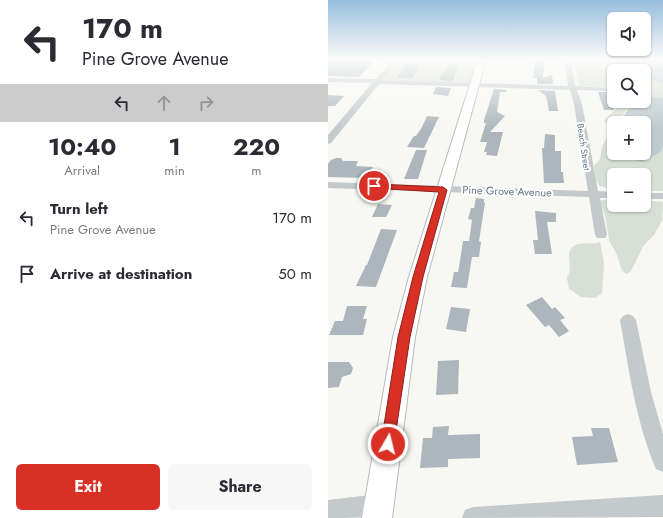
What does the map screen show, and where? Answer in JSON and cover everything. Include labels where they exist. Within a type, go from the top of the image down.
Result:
[{"type":"main road","points":[[378,512],[404,337],[418,277],[475,84]]},
{"type":"street","points":[[328,141],[376,83]]},
{"type":"street","points":[[434,83],[607,89]]},
{"type":"street","name":"Beach Street","points":[[571,83],[578,104],[589,174],[601,235]]},
{"type":"street","name":"Pine Grove Avenue","points":[[328,185],[443,190],[607,194]]},
{"type":"street","points":[[651,196],[663,196]]},
{"type":"street","points":[[628,320],[637,370],[652,433],[663,462]]},
{"type":"street","points":[[473,518],[564,511],[663,506]]},
{"type":"street","points":[[328,510],[378,512]]},
{"type":"shaded area","points":[[578,83],[607,83],[607,88],[579,86]]},
{"type":"shaded area","points":[[651,83],[663,84],[663,98],[651,98]]},
{"type":"shaded area","points":[[651,97],[663,98],[663,147],[659,153],[651,157],[651,116],[624,116],[628,108],[651,108]]},
{"type":"shaded area","points":[[617,108],[627,108],[623,116],[608,116]]},
{"type":"shaded area","points":[[607,137],[607,160],[651,160],[651,157],[663,147],[663,191],[651,191],[651,168],[607,168],[607,188],[600,186],[596,180],[594,166],[600,159],[602,147]]},
{"type":"shaded area","points":[[635,160],[646,160],[642,162]]},
{"type":"shaded area","points":[[607,200],[607,212],[651,212],[651,201],[663,202],[662,221],[654,235],[644,245],[631,271],[627,274],[622,271],[617,255],[609,240],[606,219],[600,201]]},
{"type":"shaded area","points":[[600,242],[604,263],[602,293],[595,298],[581,297],[569,289],[567,278],[570,268],[570,250],[573,246],[578,244]]},
{"type":"building","points":[[553,83],[553,84],[537,84]]},
{"type":"building","points":[[436,87],[451,88],[448,96],[433,94]]},
{"type":"building","points":[[494,89],[507,90],[506,92],[500,92],[497,112],[505,116],[490,132],[503,132],[497,156],[486,155],[487,152],[484,152],[487,142],[480,142],[486,123],[484,123],[484,120]]},
{"type":"building","points":[[538,90],[555,91],[558,111],[549,111],[546,96]]},
{"type":"building","points":[[598,92],[607,92],[607,108],[613,108],[614,110],[604,110]]},
{"type":"building","points":[[328,95],[344,96],[335,106],[328,106]]},
{"type":"building","points":[[427,116],[439,117],[424,148],[407,147],[422,127]]},
{"type":"building","points":[[545,134],[555,135],[555,151],[561,151],[561,172],[563,172],[564,183],[544,183],[542,148],[544,148]]},
{"type":"building","points":[[416,150],[427,150],[418,179],[404,179]]},
{"type":"building","points":[[341,158],[343,161],[358,161],[356,166],[373,167],[367,178],[328,177],[328,164],[331,160]]},
{"type":"building","points":[[476,198],[484,199],[485,203],[479,241],[481,242],[479,257],[472,257],[467,288],[451,287],[454,272],[458,272],[463,241],[469,241],[472,220],[468,219],[471,208],[474,208]]},
{"type":"building","points":[[378,204],[392,205],[386,217],[372,217]]},
{"type":"building","points":[[535,211],[556,213],[556,222],[547,222],[552,254],[535,254],[533,240],[538,240]]},
{"type":"building","points":[[381,229],[397,230],[376,287],[356,286],[367,265]]},
{"type":"building","points":[[542,297],[552,309],[555,307],[565,318],[560,320],[569,331],[559,337],[549,325],[545,327],[526,305]]},
{"type":"building","points":[[347,306],[367,306],[363,319],[367,319],[363,335],[329,335],[335,321],[343,321]]},
{"type":"building","points":[[451,307],[470,309],[466,332],[446,329]]},
{"type":"building","points":[[459,360],[458,394],[436,395],[438,361]]},
{"type":"building","points":[[328,362],[349,362],[353,368],[351,374],[342,377],[339,387],[328,388]]},
{"type":"building","points":[[449,426],[448,435],[480,434],[480,458],[448,459],[448,467],[420,468],[423,438],[432,438],[433,427]]},
{"type":"building","points":[[591,428],[609,428],[618,462],[577,465],[572,437],[593,436]]},
{"type":"route","points":[[374,186],[443,190],[418,277],[404,337],[388,444]]}]
